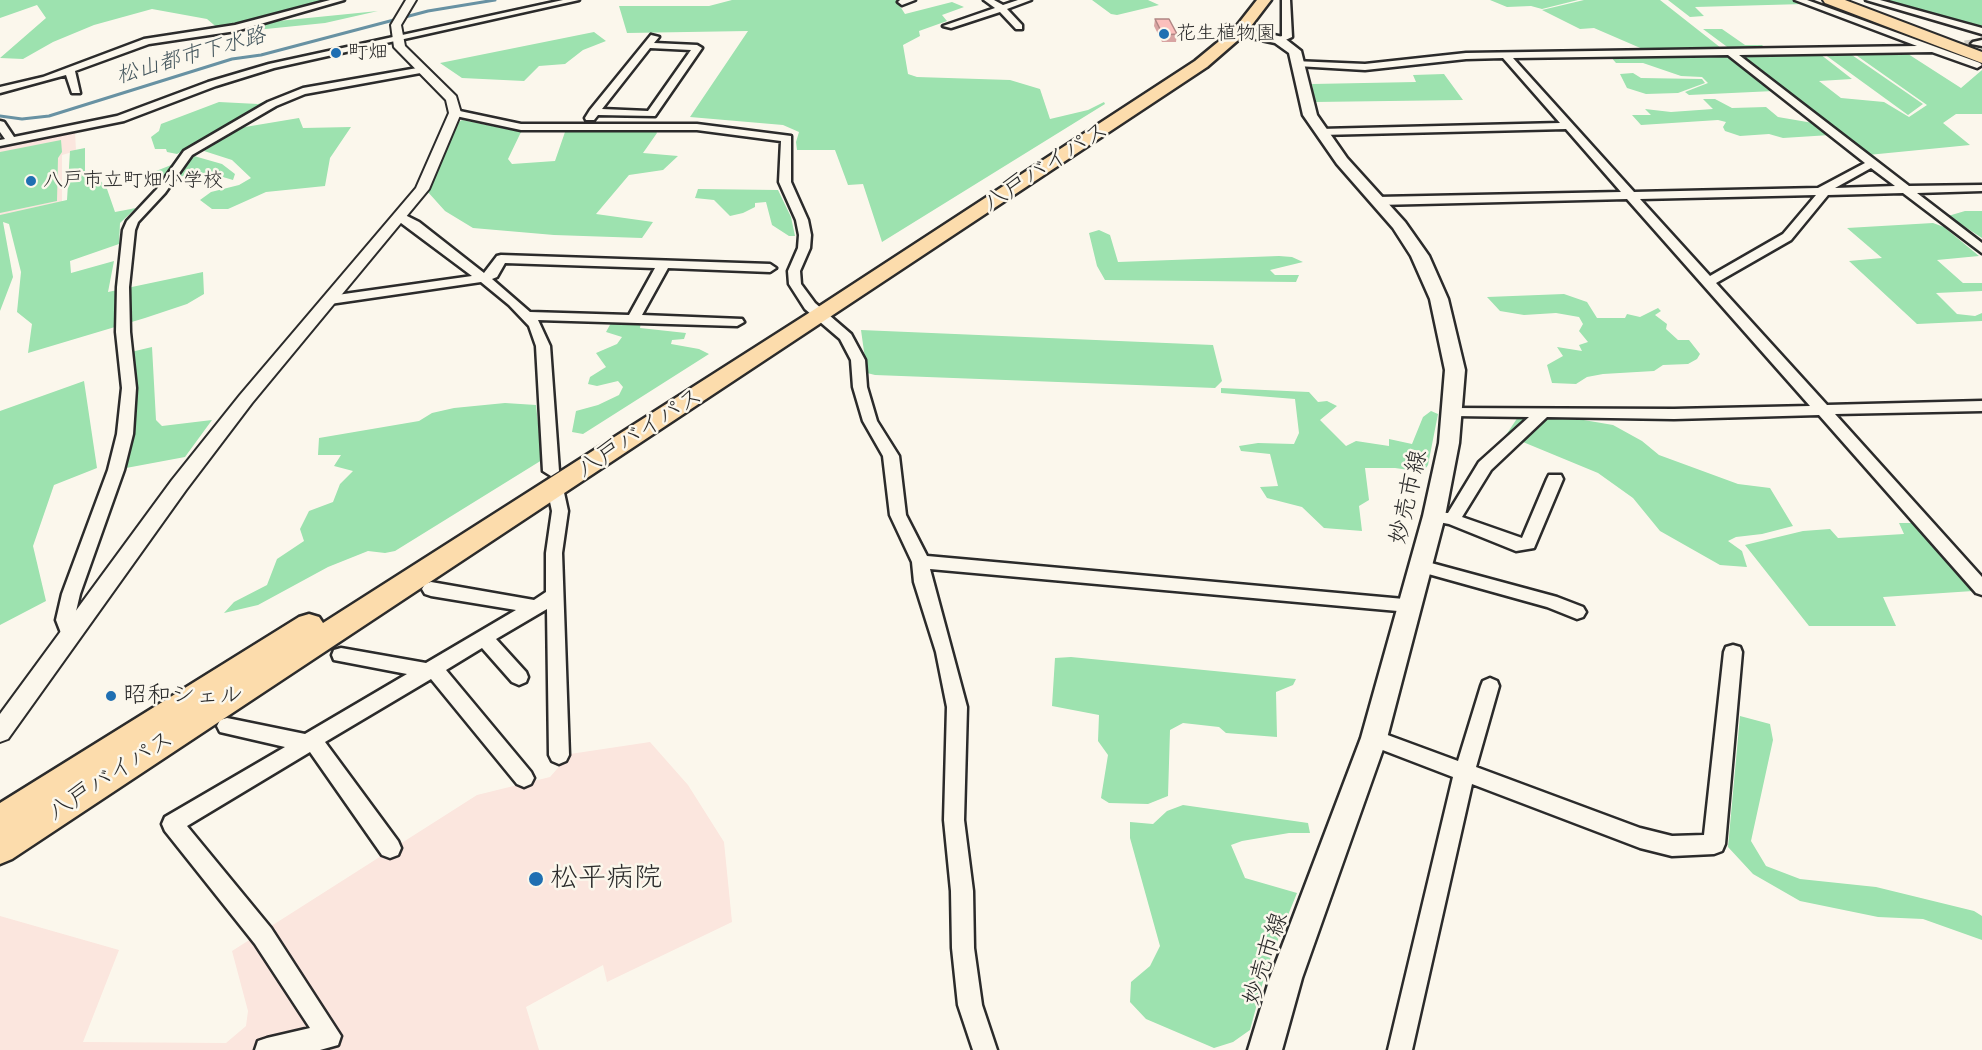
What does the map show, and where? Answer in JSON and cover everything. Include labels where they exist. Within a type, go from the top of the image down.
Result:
[{"type":"highway","name":"八戸バイパス","points":[[1234,30],[1250,0]]},
{"type":"highway","name":"八戸バイパス","points":[[0,848],[553,480],[1202,64],[1264,0]]},
{"type":"highway","points":[[1819,0],[1959,48],[1980,52]]},
{"type":"highway","points":[[1831,0],[1959,48]]},
{"type":"highway","points":[[1843,0],[1980,52]]},
{"type":"highway","name":"八戸バイパス","points":[[0,820],[553,480]]},
{"type":"main road","points":[[1234,30],[1279,40]]},
{"type":"main road","name":"妙売市線","points":[[1265,1050],[1286,978],[1374,738],[1420,566],[1443,517],[1454,411],[1455,370],[1439,299],[1420,256],[1321,132],[1310,115],[1295,51],[1279,40]]},
{"type":"street","points":[[0,90],[25,86],[70,71],[147,41],[236,28],[340,0]]},
{"type":"street","points":[[0,732],[69,633],[199,459],[422,189],[455,113],[453,99],[400,47],[396,25],[411,0]]},
{"type":"street","points":[[0,143],[120,119],[212,84],[272,66],[575,0]]},
{"type":"street","points":[[988,0],[1001,8],[1019,27]]},
{"type":"street","points":[[948,26],[1027,0]]},
{"type":"street","points":[[1279,40],[1287,37],[1286,0]]},
{"type":"street","points":[[1799,0],[1935,49]]},
{"type":"street","points":[[1870,0],[1982,31]]},
{"type":"street","points":[[568,127],[585,124],[594,112],[651,41],[697,48],[651,114],[594,112]]},
{"type":"street","points":[[1297,63],[1365,67],[1446,57],[1505,55],[1935,49],[1980,52]]},
{"type":"street","points":[[1730,52],[1982,249]]},
{"type":"street","points":[[1505,55],[1982,588]]},
{"type":"street","points":[[69,633],[65,620],[71,594],[116,470],[125,434],[129,388],[124,350],[123,295],[129,230],[133,221],[161,191],[188,153],[272,104],[303,91],[423,70]]},
{"type":"street","points":[[70,71],[76,91]]},
{"type":"street","points":[[455,113],[498,124],[568,127],[697,127],[787,138],[785,182],[802,220],[805,235],[804,248],[794,271],[795,284],[815,311],[846,337],[858,360],[860,387],[870,421],[891,456],[898,515],[921,562],[923,582],[945,652],[957,707],[954,820],[962,891],[963,948],[970,1005],[985,1050]]},
{"type":"street","points":[[0,124],[12,141]]},
{"type":"street","points":[[1321,132],[1569,126]]},
{"type":"street","points":[[1822,190],[1872,163]]},
{"type":"street","points":[[1378,201],[1982,188]]},
{"type":"street","points":[[1709,282],[1786,237],[1822,196],[1822,190]]},
{"type":"street","points":[[401,217],[483,278],[528,316],[543,346],[553,480],[560,512],[554,553],[559,755]]},
{"type":"street","points":[[330,300],[483,278],[492,274],[501,260],[770,268]]},
{"type":"street","points":[[634,318],[663,265]]},
{"type":"street","points":[[528,316],[737,322]]},
{"type":"street","points":[[1454,411],[1674,414],[1982,406]]},
{"type":"street","points":[[1542,412],[1485,466],[1443,517],[1516,545],[1528,544],[1555,479]]},
{"type":"street","points":[[921,562],[1410,605]]},
{"type":"street","points":[[1420,566],[1551,602],[1577,612]]},
{"type":"street","points":[[431,589],[536,607]]},
{"type":"street","points":[[267,1050],[329,1036],[263,936],[172,824],[556,595]]},
{"type":"street","points":[[484,638],[519,677]]},
{"type":"street","points":[[1374,738],[1640,838],[1672,846],[1714,844],[1733,652]]},
{"type":"street","points":[[341,655],[431,670],[524,778]]},
{"type":"street","points":[[1401,1050],[1464,773],[1490,686]]},
{"type":"street","points":[[228,726],[316,745],[390,848]]},
{"type":"shaded area","name":"八戸市立町畑小学校","points":[[75,131],[76,151],[62,155],[62,206],[0,220],[0,145]]},
{"type":"shaded area","name":"松平病院","points":[[650,742],[688,785],[724,842],[732,922],[607,982],[603,965],[526,1007],[539,1050],[0,1050],[0,916],[119,950],[83,1042],[226,1043],[246,1026],[248,1011],[232,951],[477,795],[550,777],[570,754]]},
{"type":"green space","points":[[0,0],[337,0],[220,30],[207,19],[152,9],[94,25],[53,42],[23,59],[0,58],[46,18],[37,5],[0,18]]},
{"type":"green space","points":[[732,0],[896,0],[905,14],[952,2],[964,7],[942,15],[947,21],[919,31],[920,36],[903,45],[908,74],[917,77],[1010,80],[1040,89],[1050,119],[1088,110],[1104,102],[1105,104],[882,242],[863,184],[848,185],[835,150],[797,150],[796,142],[799,132],[783,125],[690,117],[748,31],[627,33],[619,6],[709,6]]},
{"type":"green space","points":[[1092,0],[1148,0],[1159,5],[1117,15],[1111,14]]},
{"type":"green space","points":[[1490,0],[1578,0],[1542,9],[1531,6],[1507,7]]},
{"type":"green space","points":[[1584,0],[1660,0],[1721,48],[1645,50],[1594,28],[1580,29],[1542,10]]},
{"type":"green space","points":[[1668,0],[1792,0],[1804,4],[1695,7],[1704,16],[1690,17]]},
{"type":"green space","points":[[1877,0],[1982,0],[1982,26]]},
{"type":"green space","points":[[378,11],[325,23],[246,31],[247,28],[268,22]]},
{"type":"green space","points":[[1703,29],[1722,29],[1745,45],[1762,45],[1766,49],[1730,49]]},
{"type":"green space","points":[[594,32],[606,41],[583,50],[565,64],[539,66],[524,81],[462,78],[440,63]]},
{"type":"green space","points":[[1905,52],[1961,88],[1982,70],[1982,114],[1956,114],[1943,123],[1970,145],[1868,155],[1739,56],[1740,54],[1820,54],[1852,79],[1819,81],[1841,98],[1884,102],[1909,117],[1927,105],[1853,53]]},
{"type":"green space","points":[[1849,53],[1923,104],[1908,115],[1824,54]]},
{"type":"green space","points":[[1724,54],[1730,56],[1774,91],[1689,95],[1685,92],[1708,83],[1702,77],[1681,76],[1643,63],[1616,63],[1610,56]]},
{"type":"green space","points":[[1633,73],[1641,78],[1702,79],[1705,83],[1678,93],[1646,94],[1627,88],[1620,74]]},
{"type":"green space","points":[[1444,74],[1463,100],[1315,102],[1312,84],[1416,82],[1413,75]]},
{"type":"green space","points":[[276,97],[283,97],[177,154],[167,152],[166,149],[155,149],[151,137],[159,131],[161,124],[219,102],[258,104]]},
{"type":"green space","points":[[1703,99],[1715,99],[1732,108],[1766,107],[1778,117],[1813,123],[1830,135],[1783,138],[1769,134],[1740,136],[1725,131],[1723,127],[1726,122],[1718,120],[1641,125],[1632,115],[1651,115],[1645,109],[1671,112],[1713,109]]},
{"type":"green space","points":[[299,118],[303,128],[351,127],[330,158],[325,186],[266,192],[228,209],[212,209],[200,200],[211,192],[239,185],[251,178],[232,160],[204,151],[239,128]]},
{"type":"green space","points":[[462,120],[521,132],[508,159],[512,164],[555,161],[565,132],[655,130],[657,133],[643,153],[678,156],[663,170],[629,175],[596,214],[653,222],[642,238],[554,235],[473,228],[445,211],[427,191],[456,124]]},
{"type":"green space","name":"八戸市立町畑小学校","points":[[61,140],[62,152],[58,158],[57,201],[0,213],[0,152]]},
{"type":"green space","points":[[85,148],[85,181],[100,180],[107,189],[115,212],[136,208],[120,223],[119,244],[70,261],[71,273],[114,261],[108,292],[203,272],[204,294],[187,304],[28,353],[32,324],[17,312],[21,272],[9,224],[3,222],[13,277],[0,311],[0,215],[67,200],[70,151]]},
{"type":"green space","points":[[194,156],[222,164],[235,174],[233,180],[216,175],[161,177],[151,173]]},
{"type":"green space","points":[[698,189],[778,190],[791,217],[795,236],[789,236],[772,225],[766,202],[755,203],[755,207],[730,216],[714,200],[695,198]]},
{"type":"green space","points":[[1965,211],[1982,211],[1982,238],[1948,216]]},
{"type":"green space","points":[[1933,223],[1944,227],[1979,256],[1937,260],[1963,283],[1982,283],[1982,291],[1936,293],[1957,314],[1975,316],[1982,313],[1982,321],[1917,324],[1849,261],[1882,258],[1847,228]]},
{"type":"green space","points":[[1099,230],[1110,235],[1118,262],[1279,256],[1292,257],[1303,262],[1270,270],[1275,275],[1299,275],[1296,282],[1105,280],[1097,266],[1089,233]]},
{"type":"green space","points":[[1564,294],[1587,302],[1597,318],[1625,318],[1627,314],[1640,317],[1658,308],[1661,311],[1655,315],[1667,324],[1666,329],[1678,340],[1689,340],[1700,354],[1697,359],[1688,364],[1663,365],[1654,371],[1603,374],[1587,377],[1576,384],[1552,383],[1547,365],[1563,356],[1557,347],[1582,351],[1579,345],[1588,342],[1579,331],[1583,324],[1579,317],[1556,313],[1524,315],[1500,311],[1487,297]]},
{"type":"green space","points":[[611,323],[641,323],[640,328],[686,333],[684,339],[672,340],[671,344],[699,349],[709,354],[583,434],[572,432],[576,411],[598,405],[619,395],[623,387],[618,381],[597,386],[588,384],[590,377],[606,367],[596,353],[617,344],[622,337],[606,332]]},
{"type":"green space","points":[[861,330],[1213,345],[1222,381],[1215,388],[875,375],[867,373]]},
{"type":"green space","points":[[152,347],[156,420],[162,426],[212,420],[185,457],[126,468],[124,466],[131,352]]},
{"type":"green space","points":[[84,381],[97,468],[54,485],[33,546],[46,601],[0,625],[0,411]]},
{"type":"green space","points":[[1221,388],[1309,392],[1318,402],[1327,401],[1337,406],[1320,420],[1346,446],[1356,441],[1389,446],[1389,439],[1412,444],[1423,417],[1431,411],[1438,414],[1428,465],[1423,472],[1395,468],[1365,468],[1369,500],[1359,506],[1362,531],[1324,528],[1302,507],[1267,498],[1260,487],[1278,486],[1270,454],[1241,451],[1239,446],[1258,443],[1294,444],[1299,433],[1295,399],[1221,393]]},
{"type":"green space","points":[[505,403],[536,405],[542,460],[395,551],[385,553],[368,551],[328,567],[258,605],[224,613],[234,602],[267,585],[277,559],[304,541],[300,529],[309,511],[333,502],[340,484],[353,471],[334,466],[341,455],[318,455],[319,438],[419,421],[432,413],[454,408]]},
{"type":"green space","points":[[1518,417],[1572,418],[1613,425],[1642,441],[1659,455],[1738,484],[1770,488],[1793,526],[1762,534],[1736,537],[1728,541],[1742,551],[1747,567],[1720,565],[1660,531],[1633,498],[1598,473],[1506,435]]},
{"type":"green space","points":[[1899,523],[1913,523],[1973,591],[1883,597],[1896,626],[1809,626],[1745,545],[1803,531],[1830,529],[1838,538],[1904,534]]},
{"type":"green space","points":[[1071,657],[1296,679],[1293,685],[1276,692],[1277,737],[1226,733],[1219,727],[1183,723],[1170,730],[1168,796],[1148,804],[1109,803],[1101,798],[1108,755],[1098,741],[1099,715],[1052,706],[1055,658]]},
{"type":"green space","points":[[1740,716],[1770,724],[1773,740],[1751,841],[1766,866],[1800,879],[1876,887],[1974,911],[1982,916],[1982,940],[1923,919],[1878,917],[1800,901],[1753,874],[1728,847]]},
{"type":"green space","points":[[1183,805],[1308,823],[1310,833],[1289,833],[1231,845],[1245,878],[1297,893],[1267,967],[1250,1030],[1233,1042],[1214,1048],[1146,1019],[1130,1002],[1131,982],[1150,966],[1160,946],[1130,838],[1130,822],[1153,824],[1167,811]]},
{"type":"building","points":[[1155,19],[1169,19],[1177,34],[1163,35]]},
{"type":"waterway","name":"松山都市下水路","points":[[0,116],[22,119],[49,116],[232,59],[261,55],[428,11],[495,0]]},
{"type":"tunnel","points":[[1935,49],[1976,44]]},
{"type":"place","name":"花生植物園","points":[[1164,34]]},
{"type":"place","name":"町畑","points":[[336,53]]},
{"type":"place","name":"八戸市立町畑小学校","points":[[31,181]]},
{"type":"place","name":"昭和シェル","points":[[111,696]]},
{"type":"place","name":"松平病院","points":[[536,879]]}]
